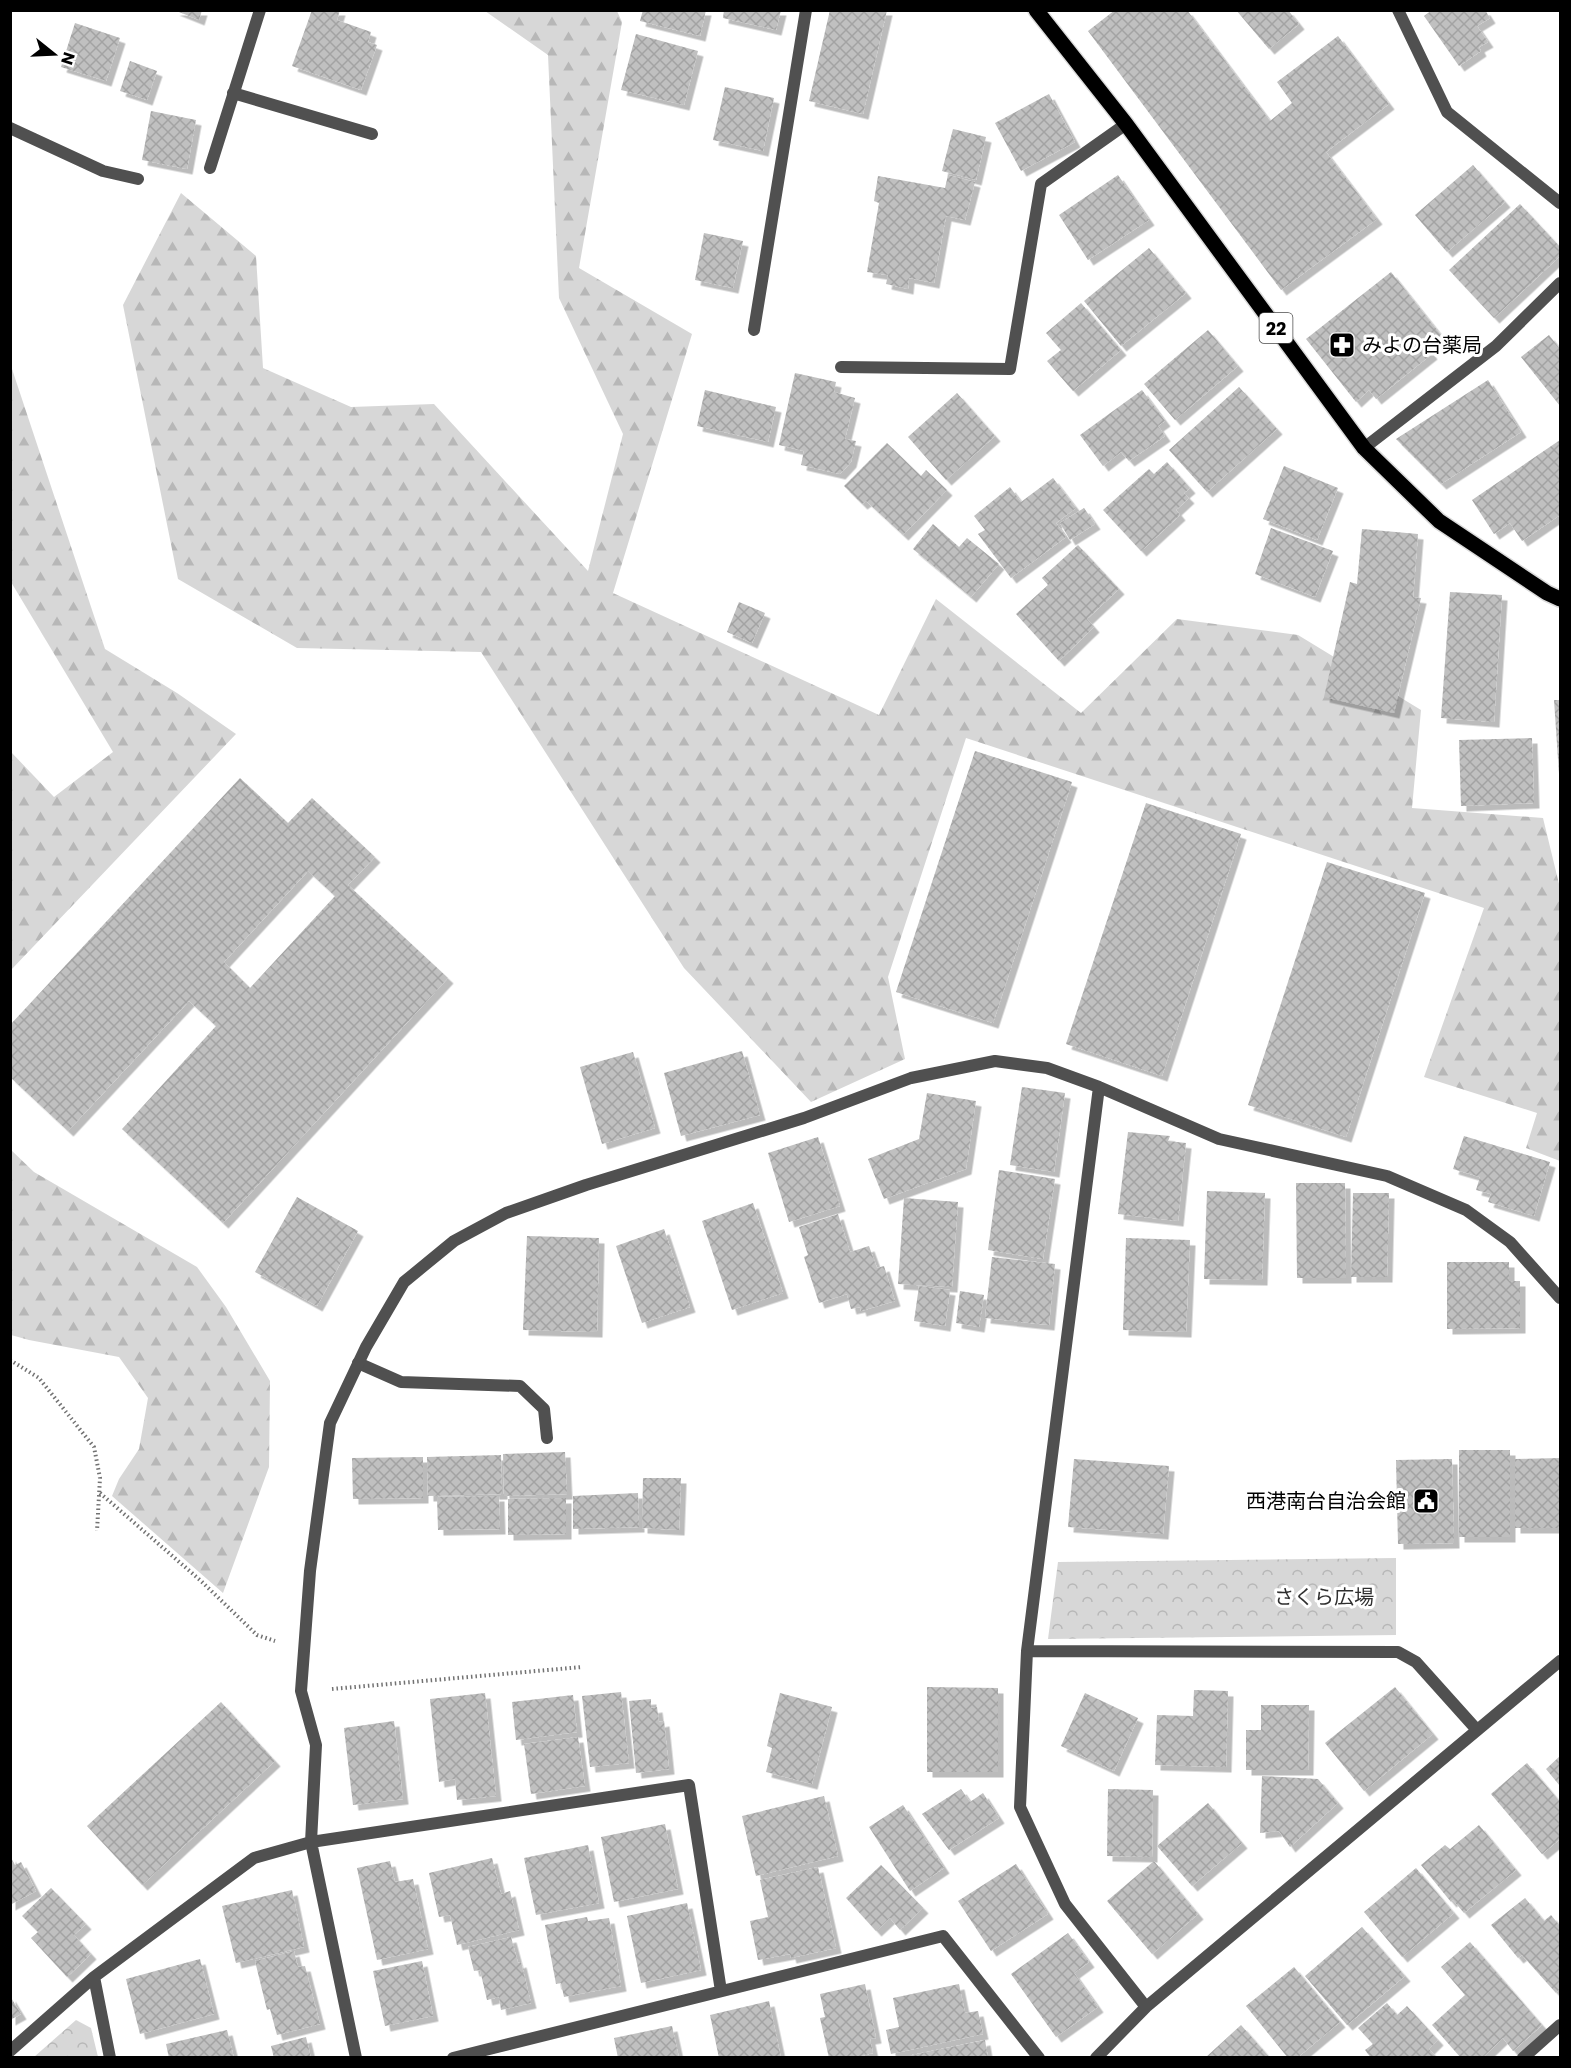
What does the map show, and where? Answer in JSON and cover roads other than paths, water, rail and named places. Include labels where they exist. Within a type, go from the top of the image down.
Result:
[{"type":"main road","name":"22","points":[[1036,10],[1126,124],[1364,448],[1439,521],[1547,593],[1560,599]]},
{"type":"street","points":[[210,168],[260,10]]},
{"type":"street","points":[[754,330],[806,10]]},
{"type":"street","points":[[1398,10],[1447,112],[1560,203]]},
{"type":"street","points":[[233,93],[372,134]]},
{"type":"street","points":[[841,367],[1010,369],[1041,184],[1126,124]]},
{"type":"street","points":[[10,128],[103,171],[138,179]]},
{"type":"street","points":[[1364,448],[1496,346],[1560,283]]},
{"type":"street","points":[[356,2058],[311,1842],[316,1745],[301,1691],[310,1571],[330,1422],[358,1363],[404,1282],[454,1241],[506,1213],[607,1178],[804,1118],[922,1076],[995,1060],[1047,1068],[1099,1087],[1219,1139],[1387,1176],[1466,1210],[1510,1242],[1560,1298]]},
{"type":"street","points":[[1099,1087],[1027,1651],[1020,1807],[1065,1904],[1146,2007]]},
{"type":"street","points":[[358,1363],[401,1382],[520,1386],[544,1409],[548,1438]]},
{"type":"street","points":[[1027,1651],[1398,1652],[1416,1662],[1477,1730]]},
{"type":"street","points":[[1096,2058],[1146,2007],[1560,1661]]},
{"type":"street","points":[[10,2051],[94,1977],[254,1858],[311,1842],[689,1785],[721,1991]]},
{"type":"street","points":[[453,2058],[943,1936],[1039,2058]]},
{"type":"street","points":[[94,1977],[110,2058]]},
{"type":"street","points":[[1523,2058],[1560,2025]]},
{"type":"place","name":"みよの台薬局","points":[[1342,345]]},
{"type":"place","name":"西港南台自治会館","points":[[1426,1501]]},
{"type":"park label","name":"さくら広場","points":[[1324,1597]]}]
